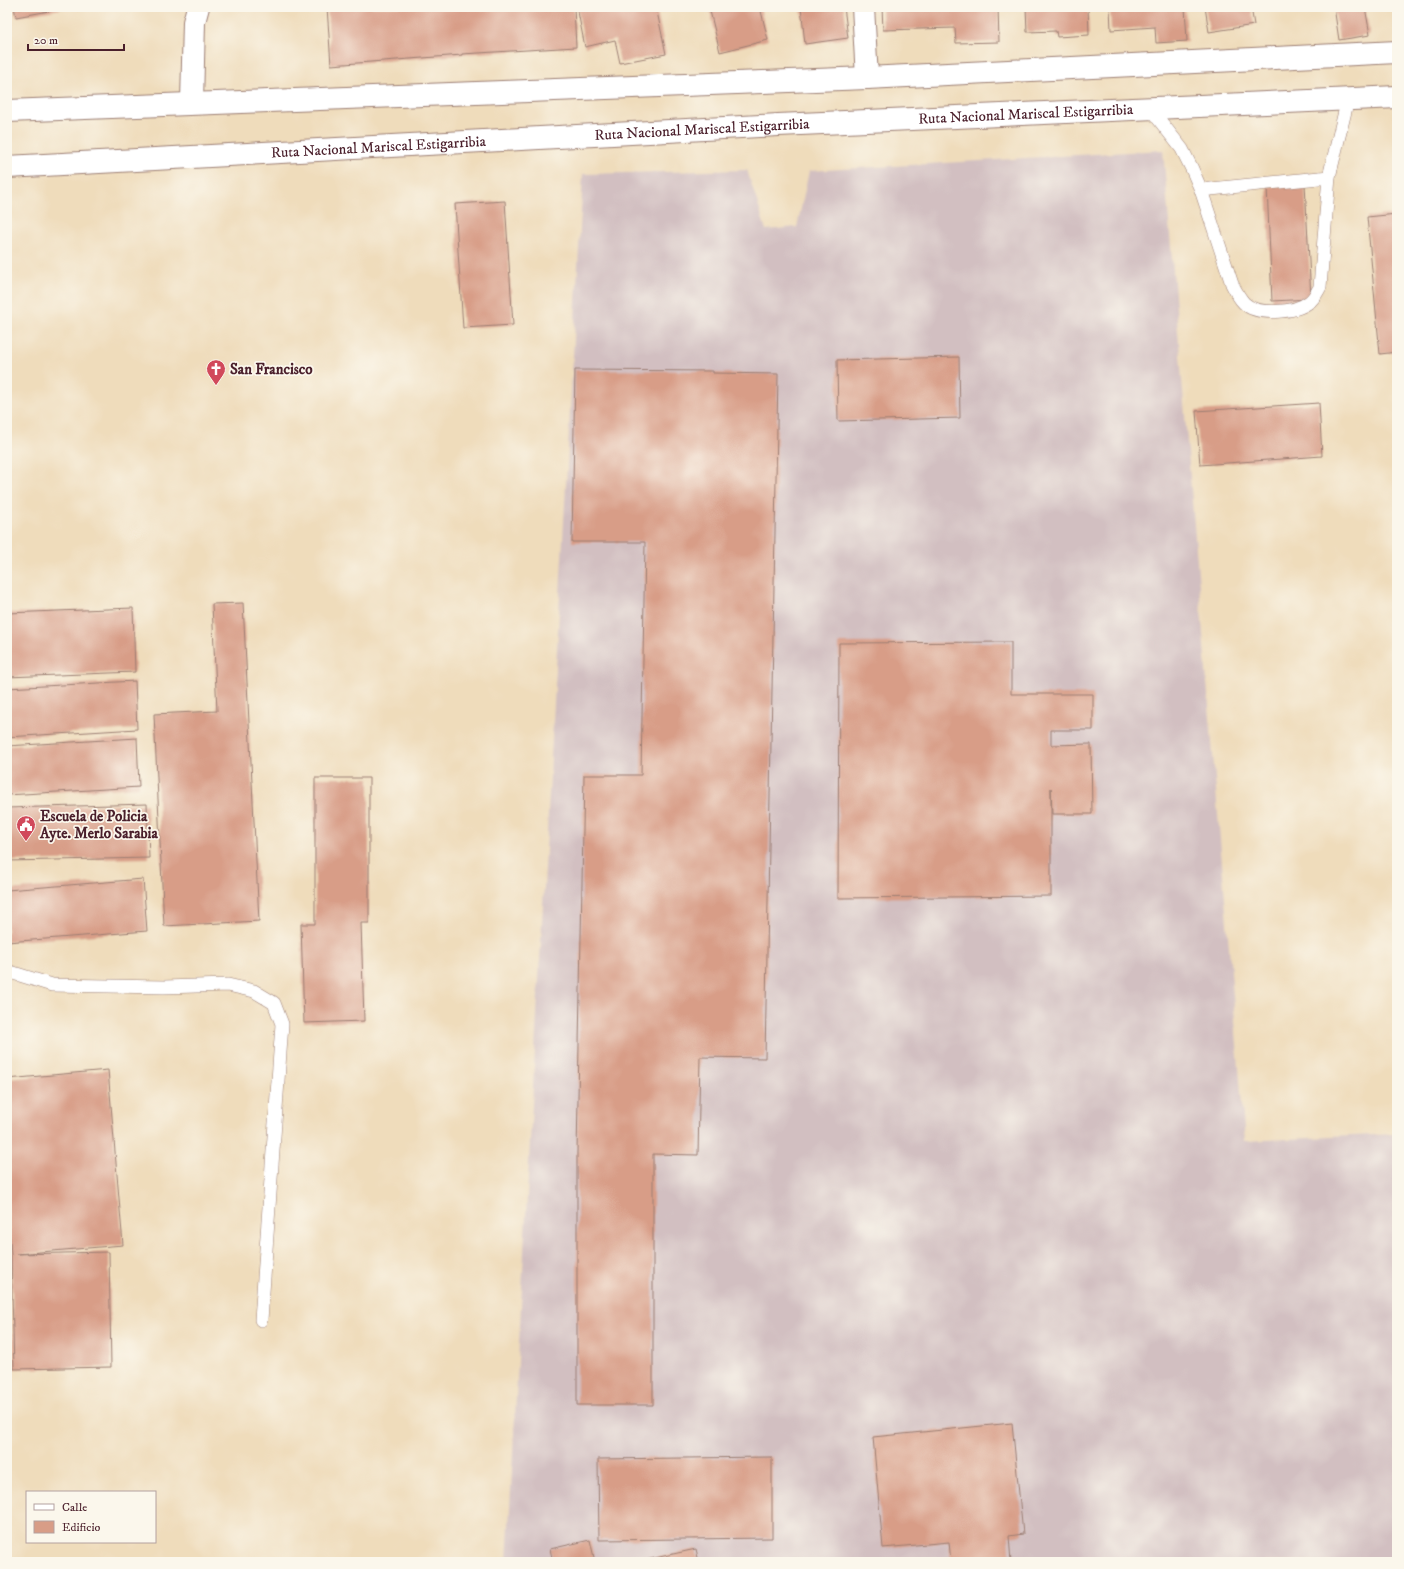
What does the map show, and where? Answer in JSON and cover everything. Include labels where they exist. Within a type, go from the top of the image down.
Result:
[{"type":"main road","points":[[192,102],[194,22],[198,7]]},
{"type":"main road","points":[[863,7],[867,78]]},
{"type":"main road","points":[[7,110],[867,78],[1397,52]]},
{"type":"main road","name":"Ruta Nacional Mariscal Estigarribia","points":[[7,167],[778,125],[1397,97]]},
{"type":"lane","points":[[1150,108],[1182,149],[1201,190],[1236,292],[1243,302],[1253,309],[1265,312],[1279,311],[1308,303],[1313,300],[1320,287],[1329,177],[1348,100]]},
{"type":"lane","points":[[1201,190],[1329,177]]},
{"type":"lane","points":[[7,971],[52,985],[164,987],[228,985],[254,991],[274,1003],[282,1024],[261,1320]]},
{"type":"shaded area","points":[[1163,150],[1245,1141],[1397,1134],[1397,1562],[507,1562],[583,174],[747,170],[766,230],[797,227],[809,171]]},
{"type":"building","points":[[14,7],[66,7],[66,8],[16,17]]},
{"type":"building","points":[[327,7],[574,7],[576,47],[462,54],[331,65]]},
{"type":"building","points":[[577,7],[656,7],[666,54],[620,63],[615,40],[585,47]]},
{"type":"building","points":[[709,7],[760,7],[768,40],[720,52]]},
{"type":"building","points":[[801,7],[844,7],[848,38],[805,44]]},
{"type":"building","points":[[882,7],[998,7],[999,42],[956,43],[955,28],[883,30]]},
{"type":"building","points":[[1026,7],[1088,7],[1089,35],[1057,37],[1056,31],[1027,32]]},
{"type":"building","points":[[1110,7],[1185,7],[1187,41],[1156,43],[1155,27],[1111,30]]},
{"type":"building","points":[[1205,7],[1251,7],[1254,25],[1209,32]]},
{"type":"building","points":[[1334,7],[1365,7],[1370,35],[1339,40]]},
{"type":"building","points":[[1305,184],[1311,299],[1272,301],[1267,186]]},
{"type":"building","points":[[505,201],[513,325],[463,328],[455,204]]},
{"type":"building","points":[[1397,214],[1397,352],[1380,354],[1367,217]]},
{"type":"building","points":[[959,357],[960,418],[838,421],[837,360]]},
{"type":"building","points":[[575,370],[713,371],[713,373],[778,374],[765,1058],[700,1057],[698,1155],[653,1154],[653,1405],[577,1405],[577,1153],[584,775],[641,775],[645,542],[572,542]]},
{"type":"building","points":[[1319,403],[1322,456],[1200,465],[1196,411]]},
{"type":"building","points":[[243,603],[259,921],[164,926],[154,714],[217,711],[212,604]]},
{"type":"building","points":[[133,608],[135,672],[7,677],[7,613]]},
{"type":"building","points":[[1011,642],[1011,694],[1093,694],[1093,730],[1051,730],[1051,745],[1091,744],[1092,814],[1052,814],[1051,788],[1051,896],[838,898],[839,643]]},
{"type":"building","points":[[135,681],[137,729],[7,737],[7,688]]},
{"type":"building","points":[[137,738],[139,787],[7,795],[7,746]]},
{"type":"building","points":[[315,778],[369,778],[369,923],[361,923],[364,1021],[304,1023],[301,924],[315,924]]},
{"type":"building","points":[[147,804],[149,858],[7,861],[7,808]]},
{"type":"building","points":[[143,879],[147,931],[7,942],[7,890]]},
{"type":"building","points":[[108,1070],[123,1245],[17,1254],[109,1252],[111,1367],[14,1369],[11,1255],[7,1202],[7,1079]]},
{"type":"building","points":[[1012,1423],[1023,1534],[1009,1536],[1011,1562],[951,1562],[949,1542],[883,1548],[873,1437]]},
{"type":"building","points":[[772,1457],[772,1538],[599,1540],[598,1459]]},
{"type":"building","points":[[590,1540],[595,1562],[553,1562],[550,1549]]},
{"type":"building","points":[[696,1549],[699,1562],[641,1562],[641,1561]]},
{"type":"place","name":"San Francisco","points":[[216,386]]},
{"type":"place","name":"Escuela de Policia Ayte. Merlo Sarabia","points":[[26,842]]}]
